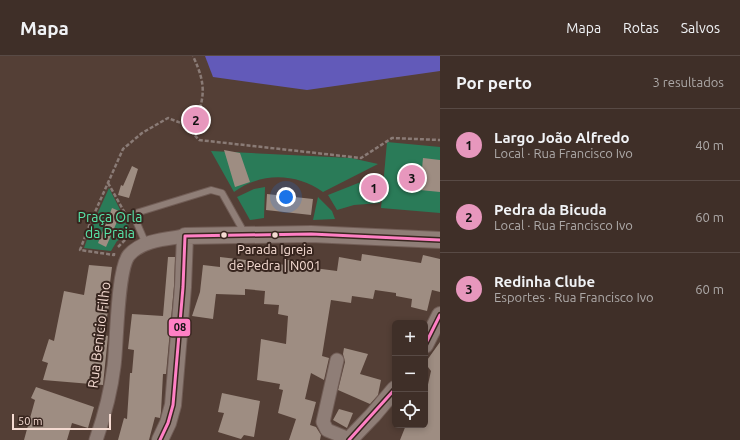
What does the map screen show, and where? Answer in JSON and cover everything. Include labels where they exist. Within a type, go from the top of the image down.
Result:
[{"type":"street","points":[[146,244],[185,236],[311,234],[440,240]]},
{"type":"street","points":[[160,440],[168,423],[172,405],[183,287],[185,236]]},
{"type":"street","name":"Rua Benicio Filho","points":[[96,440],[112,382],[124,266],[128,256],[134,250],[146,244]]},
{"type":"street","points":[[428,339],[440,315]]},
{"type":"street","points":[[337,360],[323,422],[327,430],[349,440],[392,392]]},
{"type":"lane","points":[[146,244],[136,221],[136,213],[211,190],[222,193],[246,235]]},
{"type":"path","points":[[192,131],[203,103],[202,75],[193,56]]},
{"type":"path","points":[[132,236],[120,242],[114,255],[80,250],[91,221],[123,149],[134,138],[168,118],[186,125],[198,140],[279,151],[361,158],[392,138],[440,140]]},
{"type":"path","points":[[108,183],[130,221]]},
{"type":"green space","points":[[387,142],[440,147],[440,213],[381,208]]},
{"type":"green space","points":[[211,151],[351,158],[378,164],[323,192],[302,181],[278,177],[267,178],[244,185],[234,192]]},
{"type":"green space","points":[[381,174],[380,203],[354,205],[337,210],[328,195]]},
{"type":"green space","points":[[265,187],[264,218],[250,220],[237,197],[254,189]]},
{"type":"green space","name":"Praça Orla da Praia","points":[[109,188],[132,233],[117,241],[111,251],[84,248],[91,228]]},
{"type":"green space","points":[[318,197],[332,211],[335,219],[313,220]]},
{"type":"shaded area","points":[[205,56],[440,56],[440,71],[307,90],[213,77]]},
{"type":"building","points":[[224,150],[240,153],[250,182],[235,187]]},
{"type":"building","points":[[423,158],[440,160],[440,192],[420,190]]},
{"type":"building","points":[[132,166],[138,169],[129,198],[118,195],[121,185],[123,186]]},
{"type":"building","points":[[267,194],[313,199],[311,215],[266,210]]},
{"type":"building","points":[[112,208],[119,211],[117,217],[119,217],[106,247],[98,243]]},
{"type":"building","points":[[362,254],[421,263],[423,255],[440,259],[440,292],[432,290],[427,311],[411,307],[412,299],[396,296],[396,293],[375,290],[373,299],[352,296],[351,303],[331,300],[322,356],[329,358],[324,380],[311,373],[305,399],[316,402],[310,425],[316,427],[321,435],[320,440],[289,440],[296,419],[278,413],[283,390],[279,389],[280,384],[257,380],[261,339],[286,344],[288,316],[278,314],[279,305],[264,304],[265,291],[245,289],[245,295],[216,294],[213,319],[192,316],[200,292],[203,265],[220,267],[220,257],[286,265],[287,260],[315,262],[314,268],[337,271],[339,257],[361,261]]},
{"type":"building","points":[[168,257],[175,257],[174,286],[166,374],[163,374],[160,418],[155,417],[149,440],[118,440],[124,418],[127,419],[130,373],[132,373],[134,350],[128,349],[132,314],[163,316]]},
{"type":"building","points":[[89,265],[112,267],[108,299],[110,299],[104,335],[108,336],[103,385],[43,380],[48,363],[42,361],[49,339],[54,341],[64,291],[84,295]]},
{"type":"building","points":[[440,342],[440,440],[400,440],[405,428],[428,428],[428,384],[431,371],[428,367],[428,359]]},
{"type":"building","points":[[344,348],[368,354],[360,374],[381,380],[378,395],[370,404],[338,390],[345,362],[343,354]]},
{"type":"building","points":[[36,387],[94,407],[88,428],[72,423],[67,440],[24,440],[35,400],[31,398]]},
{"type":"building","points":[[222,393],[260,401],[254,437],[244,435],[241,439],[218,432],[224,413],[218,412]]},
{"type":"building","points":[[339,409],[353,413],[347,428],[333,420]]},
{"type":"transit line","name":"08","points":[[160,440],[168,423],[173,405],[183,287],[185,236],[311,234],[440,240]]},
{"type":"transit line","name":"08","points":[[428,339],[440,315]]},
{"type":"transit line","name":"08","points":[[349,440],[392,392]]},
{"type":"place","name":"Pedra da Bicuda","points":[[196,120]]},
{"type":"place","name":"Redinha Clube","points":[[412,178]]},
{"type":"place","name":"Largo João Alfredo","points":[[374,188]]},
{"type":"place","name":"Parada Igreja de Pedra | N001","points":[[275,235]]}]
